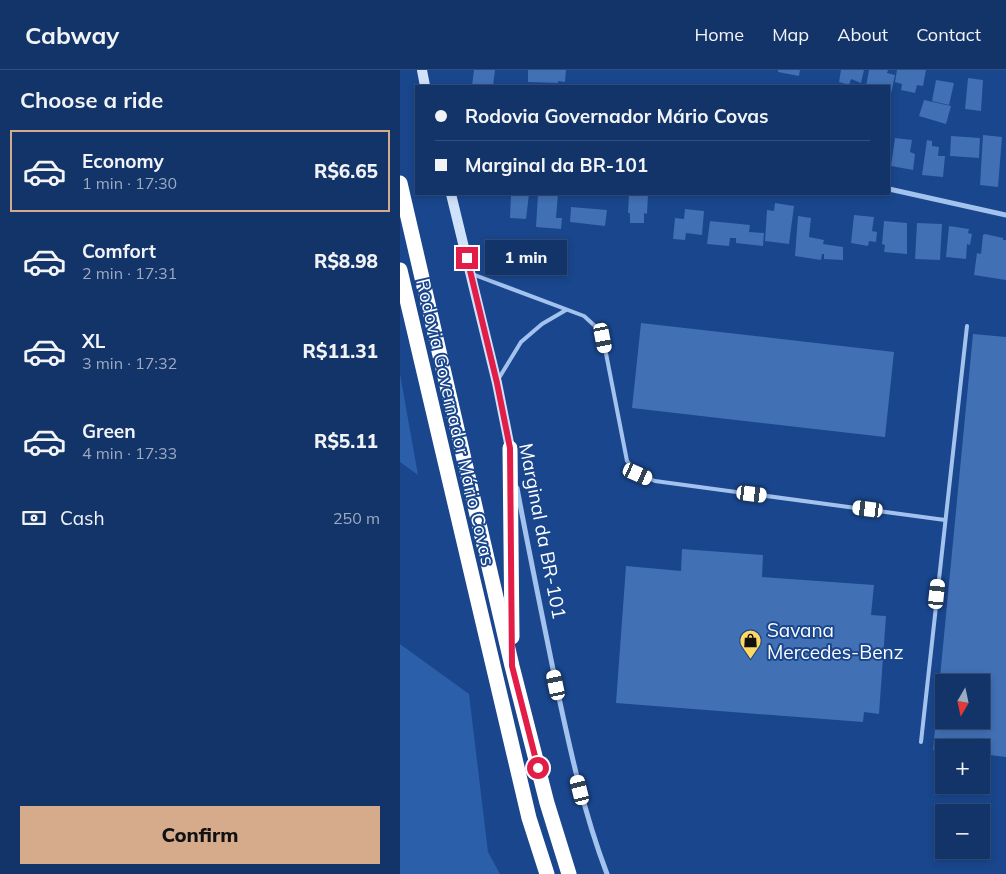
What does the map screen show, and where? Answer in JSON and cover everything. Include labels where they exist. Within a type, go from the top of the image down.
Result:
[{"type":"highway","name":"Rodovia Governador Mário Covas","points":[[400,183],[512,666],[547,803],[569,874]]},
{"type":"highway","name":"Rodovia Governador Mário Covas","points":[[400,270],[527,808],[547,874]]},
{"type":"highway","points":[[510,448],[512,666]]},
{"type":"main road","points":[[422,70],[425,85]]},
{"type":"main road","name":"Marginal da BR-101","points":[[451,195],[497,383],[510,448]]},
{"type":"street","points":[[890,189],[1006,215]]},
{"type":"street","name":"Marginal da BR-101","points":[[510,448],[536,590],[568,742],[584,806],[607,874]]},
{"type":"lane","points":[[470,274],[584,316],[595,326],[603,338],[628,461],[638,474],[655,481],[946,520]]},
{"type":"lane","points":[[497,383],[521,342],[542,324],[566,310]]},
{"type":"lane","points":[[921,742],[968,326]]},
{"type":"shaded area","points":[[400,374],[418,475],[400,462]]},
{"type":"shaded area","points":[[400,644],[469,694],[488,852],[500,874],[400,874]]},
{"type":"building","points":[[474,70],[495,70],[493,85],[472,85]]},
{"type":"building","points":[[528,70],[566,70],[565,82],[528,82]]},
{"type":"building","points":[[778,70],[800,70],[799,76],[778,72]]},
{"type":"building","points":[[841,70],[864,70],[861,83],[851,79],[849,85],[839,82]]},
{"type":"building","points":[[869,70],[888,70],[887,73],[895,75],[891,94],[890,85],[866,85]]},
{"type":"building","points":[[897,70],[926,70],[923,86],[917,85],[915,93],[901,90],[902,84],[895,82]]},
{"type":"building","points":[[968,78],[983,80],[981,111],[965,109]]},
{"type":"building","points":[[936,80],[954,83],[949,105],[932,101]]},
{"type":"building","points":[[924,100],[951,106],[946,124],[919,116]]},
{"type":"building","points":[[983,135],[1002,137],[998,187],[980,185]]},
{"type":"building","points":[[951,136],[980,138],[979,158],[950,156]]},
{"type":"building","points":[[895,138],[912,140],[910,152],[915,154],[913,170],[891,166]]},
{"type":"building","points":[[927,140],[932,141],[932,146],[939,147],[938,156],[945,156],[943,177],[922,175]]},
{"type":"building","points":[[511,195],[529,195],[526,219],[510,218]]},
{"type":"building","points":[[538,195],[558,195],[556,218],[562,218],[561,229],[536,227]]},
{"type":"building","points":[[629,195],[648,195],[647,214],[644,213],[644,223],[630,223],[630,213],[628,213]]},
{"type":"building","points":[[775,203],[794,206],[789,244],[765,241],[767,210],[774,211]]},
{"type":"building","points":[[571,207],[607,210],[605,226],[570,222]]},
{"type":"building","points":[[685,209],[704,211],[702,235],[686,233],[685,240],[673,239],[675,218],[684,219]]},
{"type":"building","points":[[854,215],[874,217],[872,231],[877,232],[876,242],[869,241],[868,246],[851,243]]},
{"type":"building","points":[[798,216],[811,218],[809,237],[824,240],[823,244],[843,247],[843,260],[824,259],[824,254],[822,254],[821,260],[795,256]]},
{"type":"building","points":[[710,221],[750,225],[749,232],[764,233],[763,246],[736,243],[736,238],[730,238],[729,246],[707,244]]},
{"type":"building","points":[[884,221],[907,223],[907,254],[884,252],[885,245],[882,244]]},
{"type":"building","points":[[917,223],[942,224],[940,260],[915,259]]},
{"type":"building","points":[[949,226],[969,229],[968,233],[972,234],[970,245],[967,244],[966,259],[946,257]]},
{"type":"building","points":[[983,235],[1006,240],[1006,280],[974,275],[977,253],[981,254]]},
{"type":"building","points":[[641,323],[894,352],[885,437],[632,408]]},
{"type":"building","points":[[973,334],[1006,337],[1006,757],[990,755],[990,739],[935,739],[935,750],[933,750],[935,729],[990,729],[990,674],[940,674]]},
{"type":"building","name":"Savana Mercedes-Benz","points":[[682,549],[763,555],[762,577],[874,585],[871,615],[886,616],[879,714],[864,712],[863,722],[616,703],[626,566],[681,571]]},
{"type":"place","name":"Savana Mercedes-Benz","points":[[751,660]]},
{"type":"route","points":[[467,258],[497,383],[510,448],[512,666],[538,768]]}]
